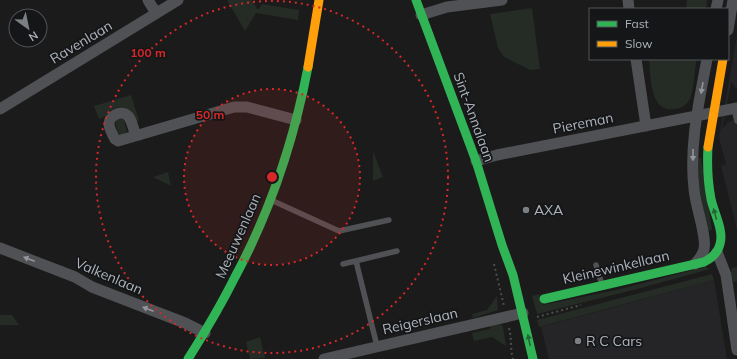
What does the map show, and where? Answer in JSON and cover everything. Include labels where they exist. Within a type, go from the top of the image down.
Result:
[{"type":"street","points":[[148,0],[156,13]]},
{"type":"street","name":"Ravenlaan","points":[[0,109],[178,0]]},
{"type":"street","name":"Meeuwenlaan","points":[[188,359],[205,332],[238,272],[270,200],[296,120],[313,44],[319,0]]},
{"type":"street","name":"Sint-Annalaan","points":[[416,0],[476,161],[502,245],[513,275],[514,310]]},
{"type":"street","points":[[421,15],[447,8],[502,0]]},
{"type":"street","points":[[729,24],[733,0]]},
{"type":"street","points":[[636,60],[646,126]]},
{"type":"street","points":[[695,264],[702,254],[705,242],[694,188],[692,144],[707,60]]},
{"type":"street","points":[[723,60],[708,142],[707,158],[711,199],[721,236],[717,252],[726,275],[737,350]]},
{"type":"street","points":[[139,135],[234,107],[247,107],[296,120]]},
{"type":"street","name":"Piereman","points":[[476,161],[487,157],[735,109]]},
{"type":"street","name":"Sint-Annalaan","points":[[502,245],[514,310],[533,359]]},
{"type":"street","name":"Valkenlaan","points":[[0,248],[75,277],[92,288],[205,332]]},
{"type":"street","name":"Kleinewinkellaan","points":[[544,299],[704,262],[717,252]]},
{"type":"street","name":"Reigerslaan","points":[[324,359],[514,310]]},
{"type":"lane","points":[[735,109],[737,121]]},
{"type":"lane","points":[[270,200],[339,231],[389,220]]},
{"type":"lane","points":[[343,264],[397,251]]},
{"type":"lane","points":[[356,261],[377,346]]},
{"type":"lane","points":[[596,265],[602,285]]},
{"type":"path","points":[[512,340],[511,353],[513,359]]},
{"type":"shaded area","points":[[227,0],[252,0],[258,10],[262,4],[299,10],[298,20],[256,13],[245,31]]},
{"type":"shaded area","points":[[687,0],[707,0],[706,8],[686,8]]},
{"type":"shaded area","points":[[532,8],[540,69],[530,70],[504,57],[498,48],[490,14]]},
{"type":"shaded area","points":[[737,36],[737,89],[731,82],[722,129],[729,122],[737,118],[737,229],[721,166],[726,164],[719,138]]},
{"type":"shaded area","points":[[649,60],[697,60],[690,99],[681,108],[666,109],[660,105],[653,92]]},
{"type":"shaded area","points":[[131,95],[139,120],[136,123],[127,110],[120,107],[112,110],[104,117],[99,119],[94,106]]},
{"type":"shaded area","points":[[121,118],[124,120],[127,132],[121,136],[117,131],[116,120]]},
{"type":"shaded area","points":[[373,151],[383,177],[373,181]]},
{"type":"shaded area","points":[[699,158],[701,158],[712,229],[710,231],[707,229],[699,187]]},
{"type":"shaded area","points":[[168,172],[171,186],[153,177]]},
{"type":"shaded area","points":[[705,267],[710,269],[537,314],[532,296],[540,294],[543,305],[616,290]]},
{"type":"shaded area","points":[[737,267],[737,281],[733,282],[731,272],[732,268]]},
{"type":"shaded area","points":[[712,274],[714,280],[539,327],[537,320]]},
{"type":"shaded area","points":[[714,280],[727,359],[549,359],[541,327]]},
{"type":"shaded area","points":[[497,296],[498,310],[473,318],[472,314],[487,310]]},
{"type":"shaded area","points":[[0,315],[12,315],[19,325],[0,325]]},
{"type":"shaded area","points":[[501,324],[503,327],[506,346],[492,337],[474,341],[472,333],[489,329],[492,325]]},
{"type":"shaded area","points":[[260,337],[265,358],[250,359],[246,342]]},
{"type":"traffic: fast","points":[[416,0],[476,161],[502,245],[513,275],[533,359]]},
{"type":"traffic: fast","points":[[188,359],[207,329],[248,252],[270,201],[296,121],[308,67]]},
{"type":"traffic: fast","points":[[544,299],[704,262],[712,257],[719,247],[721,233],[710,193],[708,147]]},
{"type":"traffic: slow","points":[[308,67],[319,0]]},
{"type":"traffic: slow","points":[[708,147],[723,60]]},
{"type":"place","name":"AXA","points":[[526,210]]},
{"type":"place","name":"R C Cars","points":[[578,341]]}]
